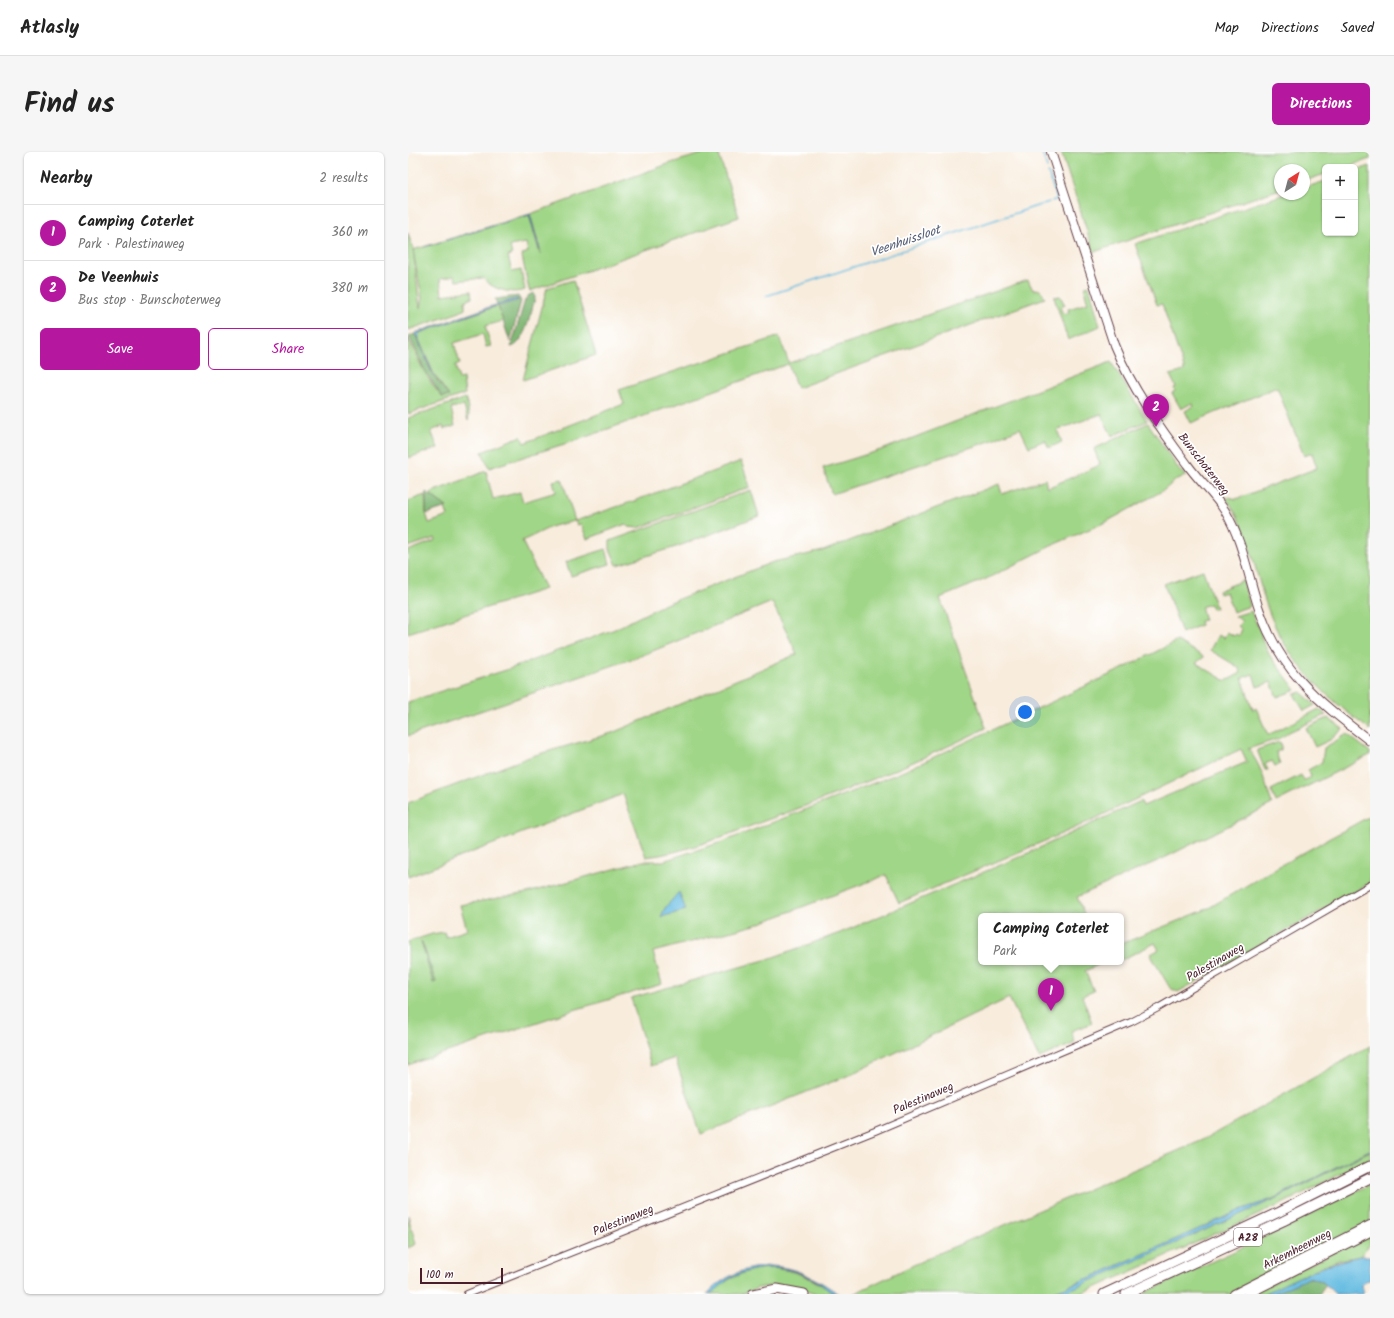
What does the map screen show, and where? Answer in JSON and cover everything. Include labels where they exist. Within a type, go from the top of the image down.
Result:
[{"type":"highway","name":"A28","points":[[1104,1294],[1279,1212],[1370,1166]]},
{"type":"highway","name":"A28","points":[[1126,1294],[1283,1221],[1370,1178]]},
{"type":"highway","points":[[753,1294],[777,1290],[804,1294]]},
{"type":"main road","name":"Bunschoterweg","points":[[1052,152],[1114,345],[1123,366],[1186,464],[1226,513],[1234,528],[1264,622],[1282,658],[1298,679],[1314,695],[1370,741]]},
{"type":"main road","name":"Arkemheenweg","points":[[1234,1294],[1370,1225]]},
{"type":"main road","name":"Arkemheenweg","points":[[1248,1294],[1370,1232]]},
{"type":"street","name":"Palestinaweg","points":[[467,1294],[875,1131],[1131,1022],[1158,1008],[1370,885]]},
{"type":"green space","points":[[708,152],[718,152],[739,217],[530,291],[522,256],[528,252],[526,243],[510,246],[512,255],[508,256],[512,272],[521,270],[525,290],[514,292],[502,290],[491,285],[483,278],[456,281],[454,276],[440,279],[442,295],[471,291],[472,298],[465,301],[465,309],[460,312],[408,330],[408,233],[413,250],[529,215],[540,254],[540,249],[530,214],[671,163]],"holes":[[[413,252],[422,298],[420,308]]]},
{"type":"green space","points":[[1061,152],[1370,152],[1370,159],[1355,164],[1322,164],[1322,175],[1310,179],[1310,164],[1274,164],[1274,191],[1094,252]]},
{"type":"green space","points":[[1370,166],[1370,730],[1326,694],[1300,666],[1279,635],[1271,617],[1242,526],[1226,498],[1229,497],[1236,499],[1317,468],[1312,453],[1304,456],[1277,387],[1191,423],[1185,411],[1194,406],[1192,403],[1181,409],[1172,393],[1175,391],[1174,388],[1176,387],[1170,375],[1184,371],[1184,368],[1162,304],[1157,305],[1135,244],[1274,198],[1274,200],[1310,200],[1310,186],[1322,182],[1322,236],[1358,236],[1358,170]]},
{"type":"green space","points":[[573,280],[596,355],[523,380],[547,288]]},
{"type":"green space","points":[[1028,280],[1033,290],[1038,289],[1042,292],[1045,298],[797,388],[788,364],[583,438],[489,468],[482,452],[521,436],[524,443],[624,404],[619,390],[779,336],[789,363]]},
{"type":"green space","points":[[1089,285],[1100,326],[1068,340],[1054,297],[1060,296],[1065,305],[1060,307],[1063,314],[1069,313],[1068,309],[1088,303],[1085,293],[1086,286]]},
{"type":"green space","points":[[534,293],[535,298],[524,334],[516,345],[511,347],[525,300],[529,295]]},
{"type":"green space","points":[[518,296],[521,301],[510,342],[498,306],[519,300],[516,299],[497,304],[495,299]]},
{"type":"green space","points":[[498,306],[503,321],[485,326],[491,346],[486,347],[483,334],[454,343],[460,364],[455,365],[459,379],[463,378],[465,394],[408,414],[408,338],[432,384],[442,397],[449,396],[434,374],[418,335],[423,331]]},
{"type":"green space","points":[[415,334],[432,373],[449,396],[442,397],[424,369],[409,336]]},
{"type":"green space","points":[[1111,362],[1147,421],[1112,436],[1101,414],[1057,430],[1062,442],[1049,448],[1045,440],[1029,447],[1020,428],[990,441],[832,494],[823,468],[884,449]]},
{"type":"green space","points":[[466,398],[469,415],[468,421],[464,406],[451,408],[455,426],[444,429],[443,426],[431,431],[438,448],[408,458],[408,418]]},
{"type":"green space","points":[[1148,423],[1179,470],[1186,476],[1177,479],[1164,490],[1106,522],[1055,544],[986,579],[940,598],[986,728],[930,755],[844,791],[716,839],[674,852],[646,857],[623,794],[408,877],[408,803],[532,756],[612,733],[797,654],[772,602],[643,655],[408,736],[408,702],[512,668],[615,629],[663,605],[773,562],[823,551],[999,484],[1002,494],[1045,479],[1047,488],[1100,465],[1094,449]]},
{"type":"green space","points":[[741,461],[750,487],[638,528],[628,527],[626,524],[587,539],[581,524],[577,525],[575,521]]},
{"type":"green space","points":[[486,471],[493,499],[520,492],[523,502],[556,492],[553,481],[562,479],[575,521],[553,526],[522,541],[545,589],[408,633],[408,551],[436,540],[435,538],[408,547],[408,501],[425,495],[426,513],[429,523],[448,516],[446,507],[431,495],[432,492]]},
{"type":"green space","points":[[751,490],[759,516],[676,547],[617,565],[610,549],[610,541]]},
{"type":"green space","points":[[426,492],[447,507],[426,514]]},
{"type":"green space","points":[[606,549],[610,564],[571,576],[566,562]]},
{"type":"green space","points":[[1203,570],[1216,608],[1212,609],[1210,604],[1201,607],[1205,620],[1200,621],[1201,625],[1182,633],[1164,584]]},
{"type":"green space","points":[[1243,580],[1250,606],[1233,612],[1226,592],[1219,594],[1218,591]]},
{"type":"green space","points":[[1251,611],[1270,656],[1296,690],[1277,697],[1271,682],[1257,687],[1253,674],[1242,678],[1253,710],[1256,708],[1268,735],[1319,709],[1326,715],[1289,732],[1281,738],[1248,749],[1260,768],[1272,804],[1164,858],[1077,897],[1084,913],[978,913],[978,965],[1098,965],[1085,971],[1094,991],[1082,996],[1092,1023],[1071,1031],[1075,1043],[1039,1058],[1009,998],[847,1076],[701,1134],[675,1058],[651,1066],[631,998],[768,959],[840,933],[1024,855],[1141,801],[1143,806],[1247,762],[1241,749],[1073,829],[899,903],[886,875],[755,925],[653,952],[662,984],[577,1009],[408,1065],[408,942],[432,934],[444,932],[446,937],[467,930],[460,905],[527,893],[643,861],[663,861],[725,841],[902,772],[1122,669],[1177,641],[1204,657],[1196,663],[1226,681],[1241,673],[1238,667],[1210,650],[1218,635],[1224,638],[1227,632],[1234,636],[1236,634],[1239,636],[1242,629],[1238,626],[1242,621],[1235,616]]},
{"type":"green space","points":[[1301,692],[1315,705],[1304,711],[1294,694]]},
{"type":"green space","points":[[1328,718],[1343,729],[1330,740],[1315,747],[1306,728]]},
{"type":"green space","points":[[1347,734],[1370,752],[1370,755],[1276,802],[1271,790],[1301,775],[1304,780],[1311,777],[1308,770],[1322,762],[1324,748]]},
{"type":"green space","points":[[1279,742],[1281,743],[1281,750],[1276,752],[1280,764],[1275,766],[1272,761],[1265,764],[1268,770],[1265,770],[1257,750]]},
{"type":"green space","points":[[1370,816],[1370,883],[1178,992],[1170,988],[1150,954],[1159,950],[1155,943],[1124,958],[1124,943],[1207,909],[1281,865]]},
{"type":"green space","points":[[421,941],[436,982],[433,983]]},
{"type":"green space","points":[[1370,1046],[1370,1150],[1273,1199],[1243,1209],[1099,1274],[1048,1294],[853,1294],[930,1257],[1203,1140]]},
{"type":"green space","points":[[1370,1151],[1370,1159],[1280,1205],[1097,1287],[1079,1294],[1057,1294],[1277,1198]]},
{"type":"green space","points":[[1370,1184],[1370,1223],[1230,1294],[1142,1294],[1252,1243]]},
{"type":"green space","points":[[408,1215],[416,1244],[408,1248]]},
{"type":"green space","points":[[1370,1234],[1370,1244],[1360,1256],[1339,1260],[1316,1269],[1264,1294],[1251,1294]]},
{"type":"green space","points":[[768,1268],[787,1270],[812,1279],[835,1294],[815,1294],[795,1287],[777,1285],[758,1288],[742,1294],[710,1294],[730,1279],[752,1270]]},
{"type":"green space","points":[[1308,1278],[1315,1278],[1326,1284],[1319,1294],[1273,1294]]},
{"type":"water","points":[[530,214],[541,254],[529,215],[424,247]]},
{"type":"water","points":[[516,299],[519,300],[493,307],[419,333],[418,338],[434,376],[415,333]]},
{"type":"water","points":[[679,892],[686,910],[661,917],[665,908]]},
{"type":"water","points":[[1370,1150],[1277,1198],[1074,1288],[1057,1294],[1048,1294],[1099,1274],[1243,1209],[1273,1199]]},
{"type":"water","points":[[1360,1256],[1370,1256],[1370,1280],[1365,1281],[1362,1285],[1364,1294],[1335,1294],[1323,1282],[1311,1277],[1272,1294],[1264,1294],[1323,1267]]},
{"type":"water","points":[[770,1266],[798,1271],[823,1283],[839,1294],[830,1291],[807,1276],[789,1270],[766,1268],[739,1274],[729,1279],[710,1294],[707,1294],[728,1277],[752,1268]]},
{"type":"waterway","name":"Veenhuissloot","points":[[1042,152],[1047,168]]},
{"type":"waterway","name":"Veenhuissloot","points":[[1048,173],[1057,199],[1052,201]]},
{"type":"waterway","name":"Veenhuissloot","points":[[766,296],[1049,202]]},
{"type":"place","name":"De Veenhuis","points":[[1156,427]]},
{"type":"place","name":"Camping Coterlet","points":[[1051,1011]]}]
